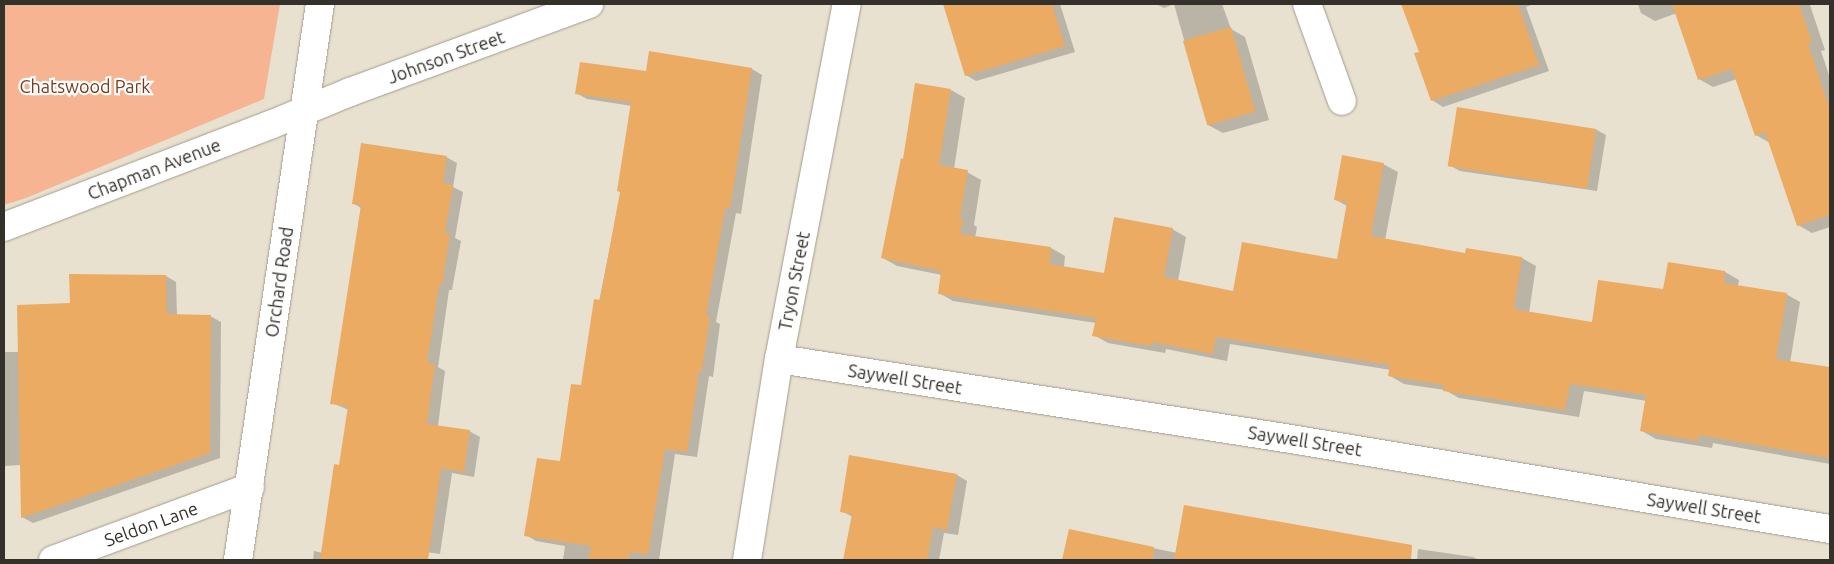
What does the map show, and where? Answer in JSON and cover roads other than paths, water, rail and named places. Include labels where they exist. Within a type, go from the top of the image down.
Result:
[{"type":"street","name":"Orchard Road","points":[[238,560],[320,4]]},
{"type":"street","name":"Johnson Street","points":[[304,111],[350,92],[589,4]]},
{"type":"street","name":"Tryon Street","points":[[746,560],[779,359],[847,4]]},
{"type":"street","points":[[1307,4],[1342,101]]},
{"type":"street","name":"Chapman Avenue","points":[[4,226],[304,111]]},
{"type":"street","name":"Saywell Street","points":[[779,359],[1291,439],[1830,529]]},
{"type":"street","name":"Seldon Lane","points":[[53,560],[250,487]]},
{"type":"park label","name":"Chatswood Park","points":[[85,86]]}]
